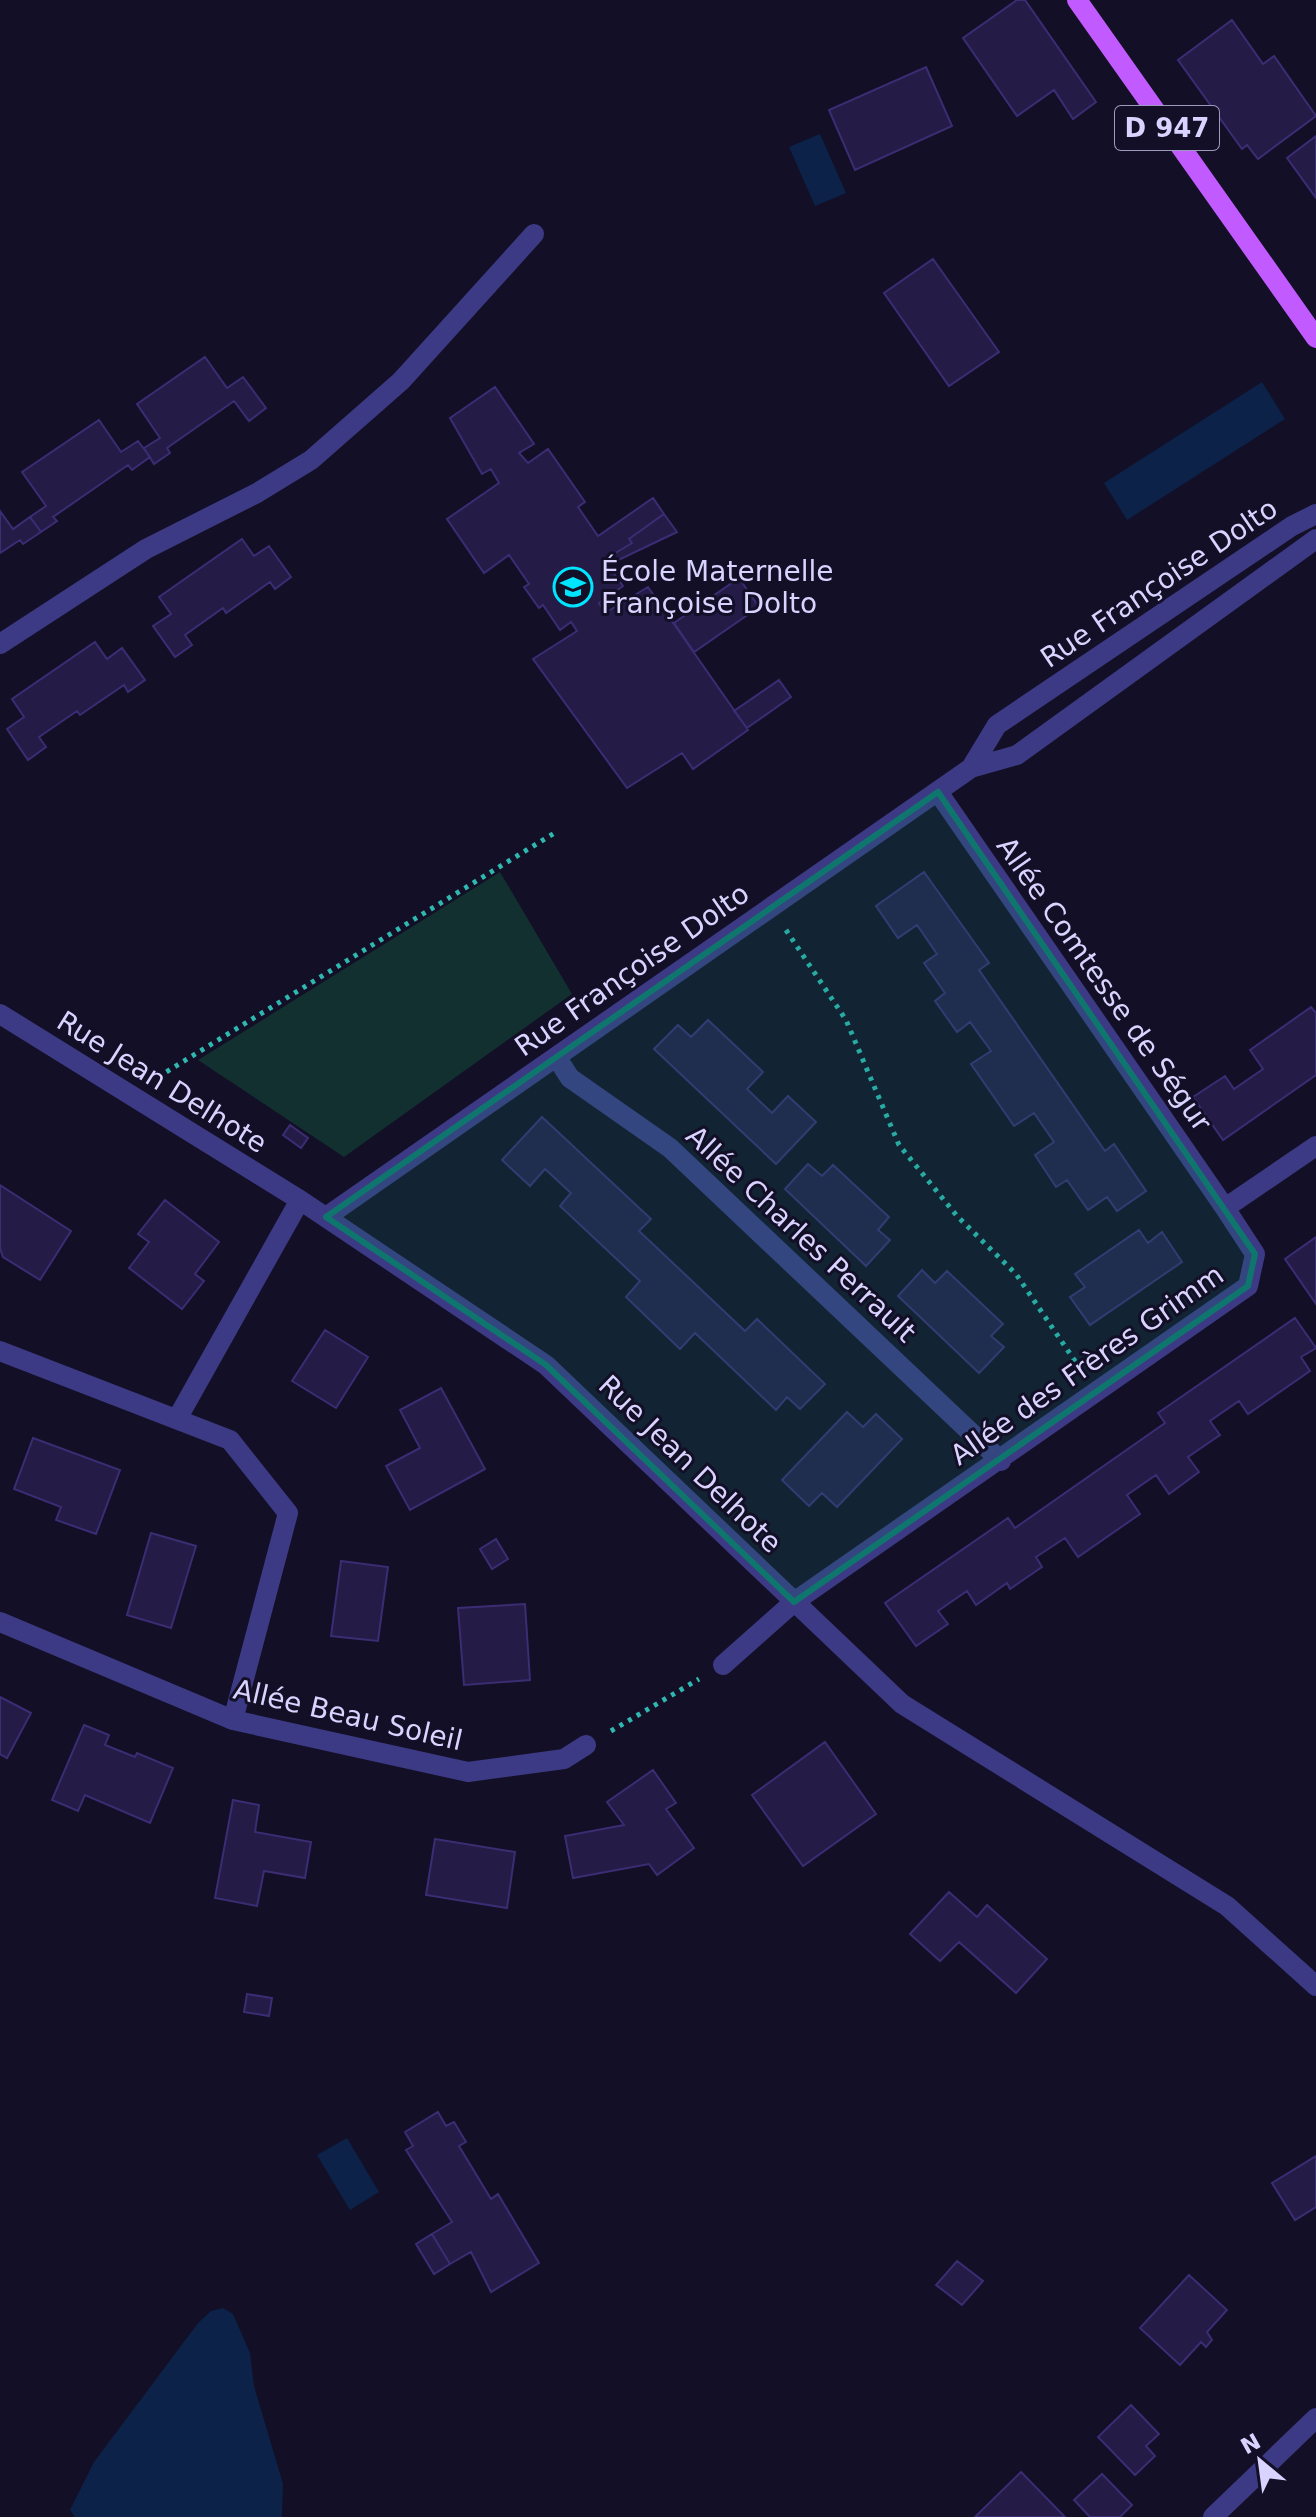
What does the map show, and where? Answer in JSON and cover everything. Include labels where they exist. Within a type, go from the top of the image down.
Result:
[{"type":"main road","name":"D 947","points":[[1077,0],[1316,338]]},
{"type":"street","points":[[0,644],[146,549],[257,493],[311,460],[401,381],[534,234]]},
{"type":"street","name":"Rue Françoise Dolto","points":[[971,768],[997,725],[1292,526],[1316,514]]},
{"type":"street","name":"Rue Françoise Dolto","points":[[326,1217],[971,768],[1017,755],[1316,539]]},
{"type":"street","name":"Allée Comtesse de Ségur","points":[[938,792],[1225,1208]]},
{"type":"street","name":"Rue Jean Delhote","points":[[0,1014],[300,1200],[546,1365],[902,1704],[1227,1906],[1316,1986]]},
{"type":"street","name":"Allée Charles Perrault","points":[[557,1058],[570,1078],[670,1148],[1001,1461]]},
{"type":"street","points":[[1225,1208],[1316,1146]]},
{"type":"street","points":[[177,1419],[300,1200]]},
{"type":"street","name":"Allée des Frères Grimm","points":[[794,1602],[1001,1461],[1248,1286],[1255,1254],[1225,1208]]},
{"type":"street","points":[[0,1351],[230,1440],[288,1513],[233,1720]]},
{"type":"street","points":[[723,1665],[794,1602]]},
{"type":"street","name":"Allée Beau Soleil","points":[[0,1622],[233,1720],[468,1772],[564,1759],[586,1745]]},
{"type":"street","points":[[1213,2517],[1316,2418]]},
{"type":"path","points":[[130,1094],[556,832]]},
{"type":"path","points":[[770,906],[846,1020],[899,1145],[957,1216],[1016,1274],[1096,1393]]},
{"type":"path","points":[[586,1745],[723,1665]]},
{"type":"highlighted area","points":[[938,792],[1255,1254],[1248,1286],[794,1602],[546,1365],[326,1217]]},
{"type":"green space","points":[[500,872],[572,994],[344,1157],[198,1060]]},
{"type":"water","points":[[820,134],[846,193],[815,206],[789,147]]},
{"type":"water","points":[[1262,382],[1285,419],[1127,520],[1104,483]]},
{"type":"water","points":[[347,2138],[379,2192],[350,2210],[317,2155]]},
{"type":"water","points":[[223,2308],[233,2314],[250,2353],[254,2386],[283,2484],[282,2517],[75,2517],[70,2510],[94,2462],[198,2323],[211,2311]]},
{"type":"building","points":[[1017,0],[1025,0],[1096,102],[1073,119],[1054,90],[1017,116],[963,38]]},
{"type":"building","points":[[1232,20],[1263,64],[1274,56],[1316,116],[1258,159],[1247,145],[1242,149],[1178,60]]},
{"type":"building","points":[[926,67],[952,126],[855,170],[829,110]]},
{"type":"building","points":[[1316,136],[1316,198],[1287,158]]},
{"type":"building","points":[[933,259],[999,352],[949,386],[884,293]]},
{"type":"building","points":[[205,357],[227,388],[243,377],[266,408],[249,421],[234,401],[167,448],[170,453],[154,464],[144,448],[160,438],[137,404]]},
{"type":"building","name":"École Maternelle Françoise Dolto","points":[[495,387],[534,444],[519,453],[528,463],[548,449],[585,502],[578,507],[598,536],[653,498],[664,514],[629,539],[632,543],[604,560],[623,586],[599,603],[605,613],[648,587],[748,730],[693,769],[682,753],[627,788],[533,659],[577,631],[571,622],[560,630],[543,605],[539,608],[524,587],[529,584],[509,555],[484,573],[447,519],[499,483],[491,469],[482,474],[450,418]]},
{"type":"building","points":[[99,420],[121,452],[138,441],[150,457],[132,470],[128,465],[53,517],[57,521],[41,532],[30,517],[46,506],[22,472]]},
{"type":"building","points":[[0,511],[13,529],[30,517],[41,532],[23,544],[20,540],[0,553]]},
{"type":"building","points":[[664,514],[677,532],[608,565],[604,560],[632,543],[629,539]]},
{"type":"building","points":[[242,539],[254,556],[269,546],[291,577],[275,589],[270,582],[226,613],[223,608],[185,635],[192,645],[175,657],[153,626],[171,614],[159,597]]},
{"type":"building","points":[[739,578],[759,607],[694,652],[674,623]]},
{"type":"building","points":[[95,642],[107,659],[122,648],[145,680],[128,692],[124,685],[80,715],[77,711],[39,737],[46,747],[28,760],[7,729],[24,717],[12,699]]},
{"type":"building","points":[[779,680],[791,697],[747,728],[734,711]]},
{"type":"building","points":[[924,872],[989,963],[979,970],[1105,1151],[1114,1144],[1146,1191],[1117,1211],[1107,1197],[1088,1210],[1067,1180],[1056,1187],[1035,1155],[1054,1142],[1034,1113],[1014,1126],[971,1064],[991,1051],[970,1022],[957,1032],[935,1001],[945,993],[924,963],[937,954],[917,925],[898,938],[876,906]]},
{"type":"building","points":[[1311,1007],[1316,1013],[1316,1075],[1223,1140],[1193,1097],[1225,1076],[1234,1089],[1263,1069],[1250,1050]]},
{"type":"building","points":[[708,1020],[763,1072],[747,1089],[772,1113],[788,1096],[816,1122],[776,1164],[654,1049],[678,1025],[691,1037]]},
{"type":"building","points":[[542,1117],[651,1219],[639,1231],[745,1331],[757,1319],[825,1384],[800,1409],[787,1397],[776,1410],[695,1333],[680,1349],[626,1297],[640,1281],[560,1206],[571,1193],[545,1169],[530,1186],[502,1160]]},
{"type":"building","points":[[290,1125],[308,1138],[301,1148],[283,1135]]},
{"type":"building","points":[[808,1164],[822,1176],[833,1165],[889,1217],[878,1230],[890,1240],[866,1266],[785,1189]]},
{"type":"building","points":[[0,1185],[71,1231],[40,1280],[3,1257],[0,1248]]},
{"type":"building","points":[[165,1200],[219,1242],[195,1274],[204,1281],[182,1309],[129,1268],[149,1242],[138,1234]]},
{"type":"building","points":[[1139,1230],[1148,1243],[1162,1232],[1182,1262],[1090,1325],[1070,1297],[1085,1287],[1075,1274]]},
{"type":"building","points":[[1316,1237],[1316,1304],[1285,1259]]},
{"type":"building","points":[[922,1270],[935,1283],[947,1271],[1003,1324],[991,1336],[1004,1347],[979,1373],[898,1296]]},
{"type":"building","points":[[1295,1318],[1316,1348],[1301,1357],[1310,1371],[1248,1414],[1239,1401],[1210,1421],[1220,1435],[1188,1457],[1199,1472],[1169,1494],[1156,1475],[1127,1495],[1140,1514],[1078,1557],[1065,1538],[1036,1557],[1042,1567],[1010,1589],[1007,1583],[976,1605],[967,1591],[938,1611],[948,1624],[916,1646],[885,1603],[1008,1518],[1015,1528],[1165,1423],[1158,1413]]},
{"type":"building","points":[[325,1330],[368,1357],[336,1408],[292,1381]]},
{"type":"building","points":[[441,1388],[485,1469],[410,1510],[386,1466],[420,1448],[400,1410]]},
{"type":"building","points":[[847,1412],[863,1427],[876,1414],[902,1439],[837,1507],[822,1493],[809,1506],[782,1480]]},
{"type":"building","points":[[33,1438],[120,1470],[96,1534],[56,1520],[61,1507],[14,1489]]},
{"type":"building","points":[[151,1533],[196,1546],[171,1628],[127,1615]]},
{"type":"building","points":[[496,1539],[508,1559],[492,1569],[480,1549]]},
{"type":"building","points":[[341,1561],[388,1567],[378,1641],[331,1636]]},
{"type":"building","points":[[525,1604],[530,1680],[464,1685],[458,1608]]},
{"type":"building","points":[[0,1697],[31,1713],[7,1758],[0,1754]]},
{"type":"building","points":[[84,1725],[109,1735],[105,1745],[135,1757],[137,1753],[173,1768],[150,1823],[85,1795],[78,1811],[52,1800]]},
{"type":"building","points":[[825,1742],[876,1814],[803,1866],[752,1795]]},
{"type":"building","points":[[653,1770],[676,1803],[666,1809],[694,1848],[657,1875],[649,1864],[573,1878],[565,1836],[624,1825],[607,1802]]},
{"type":"building","points":[[233,1800],[259,1805],[255,1832],[311,1842],[305,1878],[264,1871],[257,1906],[215,1898]]},
{"type":"building","points":[[435,1839],[515,1852],[507,1908],[426,1895]]},
{"type":"building","points":[[949,1892],[977,1917],[987,1905],[1047,1959],[1016,1993],[959,1942],[940,1961],[910,1934]]},
{"type":"building","points":[[247,1994],[272,1998],[269,2016],[244,2012]]},
{"type":"building","points":[[438,2112],[446,2126],[454,2122],[466,2142],[459,2146],[491,2199],[498,2194],[539,2263],[491,2292],[471,2252],[450,2264],[432,2234],[452,2222],[406,2150],[413,2146],[405,2132]]},
{"type":"building","points":[[1316,2156],[1316,2207],[1295,2220],[1272,2183]]},
{"type":"building","points":[[432,2234],[450,2264],[434,2274],[416,2244]]},
{"type":"building","points":[[957,2261],[983,2281],[962,2305],[936,2285]]},
{"type":"building","points":[[1189,2275],[1227,2310],[1207,2332],[1212,2340],[1206,2347],[1201,2342],[1180,2365],[1140,2328]]},
{"type":"building","points":[[1131,2405],[1159,2434],[1146,2446],[1155,2456],[1135,2475],[1098,2437]]},
{"type":"building","points":[[1021,2472],[1065,2517],[975,2517]]},
{"type":"building","points":[[1102,2474],[1132,2505],[1120,2517],[1090,2517],[1074,2500]]},
{"type":"place","name":"École Maternelle Françoise Dolto","points":[[573,587]]}]
